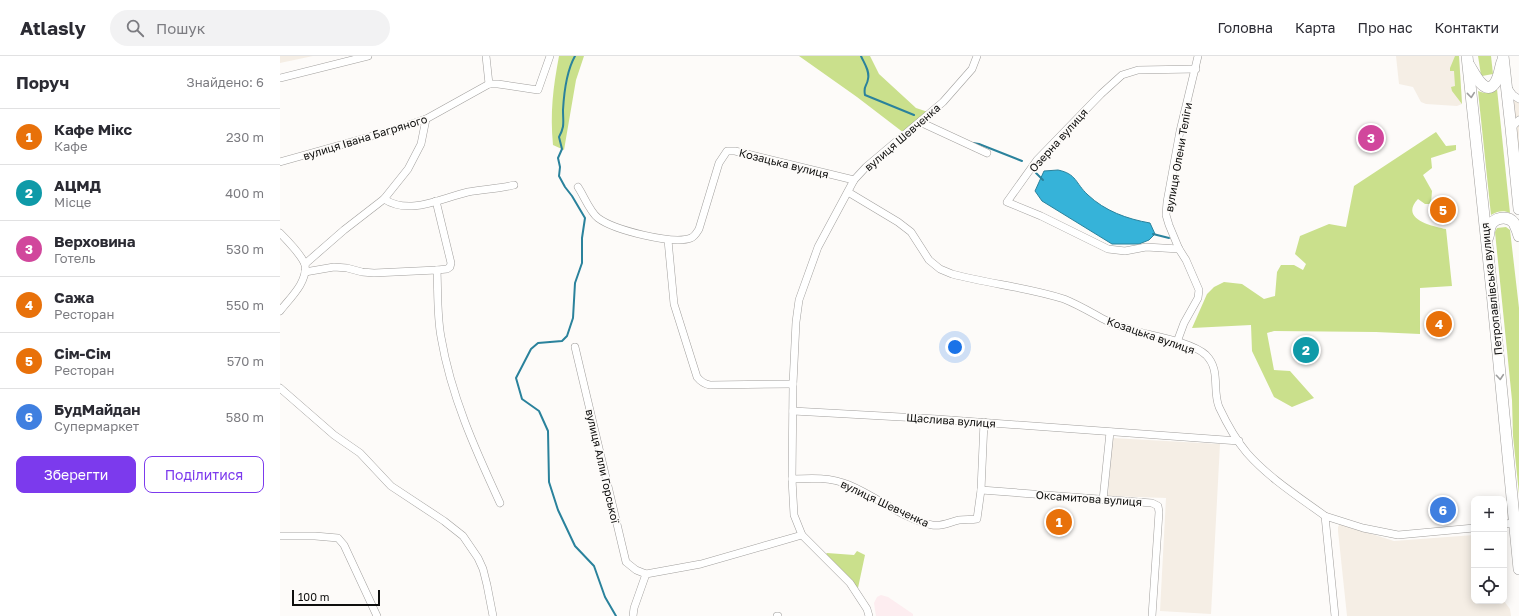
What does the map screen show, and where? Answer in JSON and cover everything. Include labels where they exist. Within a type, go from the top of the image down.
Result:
[{"type":"highway","points":[[1467,59],[1480,83],[1488,87],[1495,83],[1503,57]]},
{"type":"highway","points":[[1503,57],[1507,87],[1515,124],[1519,209]]},
{"type":"highway","name":"Петропавлівська вулиця","points":[[1467,59],[1487,249],[1509,524],[1519,570]]},
{"type":"highway","points":[[1487,249],[1489,228],[1492,223],[1498,219],[1510,219],[1519,236]]},
{"type":"street","points":[[280,78],[368,56]]},
{"type":"street","points":[[486,56],[489,84],[538,90],[550,56]]},
{"type":"street","name":"вулиця Шевченка","points":[[869,616],[867,609],[850,583],[802,535],[794,515],[792,479],[793,384],[796,322],[799,300],[818,247],[854,180],[866,167],[943,102],[972,69],[977,56]]},
{"type":"street","name":"вулиця Олени Теліги","points":[[1177,342],[1184,323],[1198,298],[1198,290],[1186,260],[1179,249],[1166,215],[1180,131],[1198,56]]},
{"type":"street","name":"Озерна вулиця","points":[[1179,249],[1146,247],[1125,251],[1108,249],[1041,216],[1007,202],[1037,160],[1101,94],[1122,75],[1138,70],[1196,69]]},
{"type":"street","name":"вулиця Івана Багряного","points":[[280,162],[394,130],[426,119],[489,84]]},
{"type":"street","points":[[1507,87],[1513,95],[1519,99]]},
{"type":"street","points":[[305,264],[344,230],[384,199],[408,169],[421,144],[426,119]]},
{"type":"street","points":[[920,122],[987,153]]},
{"type":"street","name":"Козацька вулиця","points":[[578,187],[597,217],[604,222],[634,233],[668,240],[691,238],[696,235],[719,163],[727,151],[735,151],[854,180]]},
{"type":"street","points":[[384,199],[391,204],[413,207],[469,192],[498,189],[514,185]]},
{"type":"street","name":"Козацька вулиця","points":[[848,192],[898,222],[911,232],[929,260],[946,271],[963,277],[1036,291],[1057,297],[1086,309],[1108,322],[1177,342],[1196,349],[1206,355],[1215,372],[1217,400],[1239,441],[1248,454],[1290,490],[1325,516]]},
{"type":"street","points":[[305,272],[334,267],[374,273],[447,270],[451,263],[436,201]]},
{"type":"street","points":[[280,233],[305,264],[305,272],[298,287],[280,312]]},
{"type":"street","points":[[668,240],[674,304],[695,371],[701,381],[704,384],[710,385],[793,384]]},
{"type":"street","points":[[437,270],[439,319],[447,366],[457,401],[472,443],[500,503]]},
{"type":"street","name":"вулиця Алли Горської","points":[[575,347],[626,562],[636,570],[646,574]]},
{"type":"street","points":[[280,388],[334,435],[360,453],[391,486],[444,521],[463,536],[478,558],[483,569],[492,616]]},
{"type":"street","name":"Щаслива вулиця","points":[[793,411],[984,422],[1239,441]]},
{"type":"street","name":"вулиця Шевченка","points":[[792,479],[818,478],[835,480],[850,485],[907,515],[933,525],[977,519],[984,422]]},
{"type":"street","points":[[1103,500],[1110,432]]},
{"type":"street","name":"Оксамитова вулиця","points":[[980,490],[1152,503],[1158,506],[1159,512],[1152,616]]},
{"type":"street","points":[[1335,616],[1325,516],[1363,528],[1398,535],[1471,528]]},
{"type":"street","points":[[633,616],[634,608],[646,574],[701,564],[802,535]]},
{"type":"street","points":[[280,536],[315,536],[338,538],[344,545],[377,616]]},
{"type":"shaded area","points":[[280,56],[313,56],[280,63]]},
{"type":"shaded area","points":[[1396,56],[1459,56],[1462,104],[1457,106],[1426,104],[1421,102],[1413,87],[1399,84]]},
{"type":"shaded area","points":[[1513,95],[1519,99],[1519,209],[1511,128]]},
{"type":"shaded area","points":[[1112,438],[1220,444],[1211,614],[1160,611],[1166,498],[1108,496]]},
{"type":"shaded area","points":[[1340,524],[1394,541],[1471,535],[1471,604],[1506,604],[1510,609],[1511,616],[1347,616],[1338,527]]},
{"type":"shaded area","points":[[881,595],[888,597],[913,614],[913,616],[876,616],[874,603],[877,597]]},
{"type":"green space","points":[[559,56],[584,56],[576,80],[564,150],[553,145],[552,133],[553,100]]},
{"type":"green space","points":[[799,56],[870,56],[879,74],[916,108],[928,112],[904,133],[857,97]]},
{"type":"green space","points":[[1455,56],[1459,56],[1462,104],[1452,91],[1451,87],[1455,86],[1454,71],[1450,71],[1450,68]]},
{"type":"green space","points":[[1478,56],[1491,56],[1493,74],[1481,75]]},
{"type":"green space","points":[[1497,89],[1510,213],[1500,211],[1491,215],[1478,91],[1488,93]]},
{"type":"green space","points":[[1436,132],[1446,146],[1456,145],[1456,150],[1431,158],[1432,168],[1423,175],[1432,191],[1431,204],[1425,204],[1418,199],[1413,206],[1412,212],[1420,220],[1426,223],[1446,229],[1452,286],[1420,288],[1420,334],[1274,331],[1267,333],[1274,370],[1290,371],[1314,398],[1292,407],[1274,397],[1252,351],[1251,325],[1192,328],[1207,294],[1214,287],[1224,282],[1242,284],[1264,299],[1275,296],[1277,272],[1281,265],[1294,265],[1303,270],[1306,264],[1295,254],[1300,236],[1329,224],[1346,227],[1354,186]]},
{"type":"green space","points":[[1506,227],[1510,230],[1519,308],[1519,494],[1513,436],[1512,400],[1495,232],[1497,228]]},
{"type":"green space","points":[[857,551],[865,555],[858,588],[825,555],[827,553],[854,555]]},
{"type":"water","points":[[1058,170],[1069,174],[1088,195],[1102,206],[1125,217],[1150,223],[1155,234],[1149,240],[1139,244],[1112,244],[1042,201],[1035,191],[1044,171]]},
{"type":"waterway","points":[[575,56],[569,69],[566,82],[563,103],[563,127],[559,137],[562,149],[558,158],[560,167],[559,176],[585,218],[582,238],[582,263],[575,283],[573,318],[567,336],[562,341],[538,343],[531,349],[516,378],[522,399],[539,411],[548,431],[549,482],[558,510],[575,546],[594,566],[605,597],[616,616]]},
{"type":"waterway","points":[[861,56],[868,73],[868,82],[864,89],[865,95],[914,115]]},
{"type":"waterway","points":[[973,143],[1022,161]]},
{"type":"waterway","points":[[1036,173],[1043,180]]},
{"type":"waterway","points":[[1153,234],[1169,238]]},
{"type":"place","name":"Верховина","points":[[1371,138]]},
{"type":"place","name":"Сім-Сім","points":[[1443,210]]},
{"type":"place","name":"Сажа","points":[[1439,324]]},
{"type":"place","name":"АЦМД","points":[[1306,350]]},
{"type":"place","name":"БудМайдан","points":[[1443,510]]},
{"type":"place","name":"Кафе Мікс","points":[[1059,522]]}]
